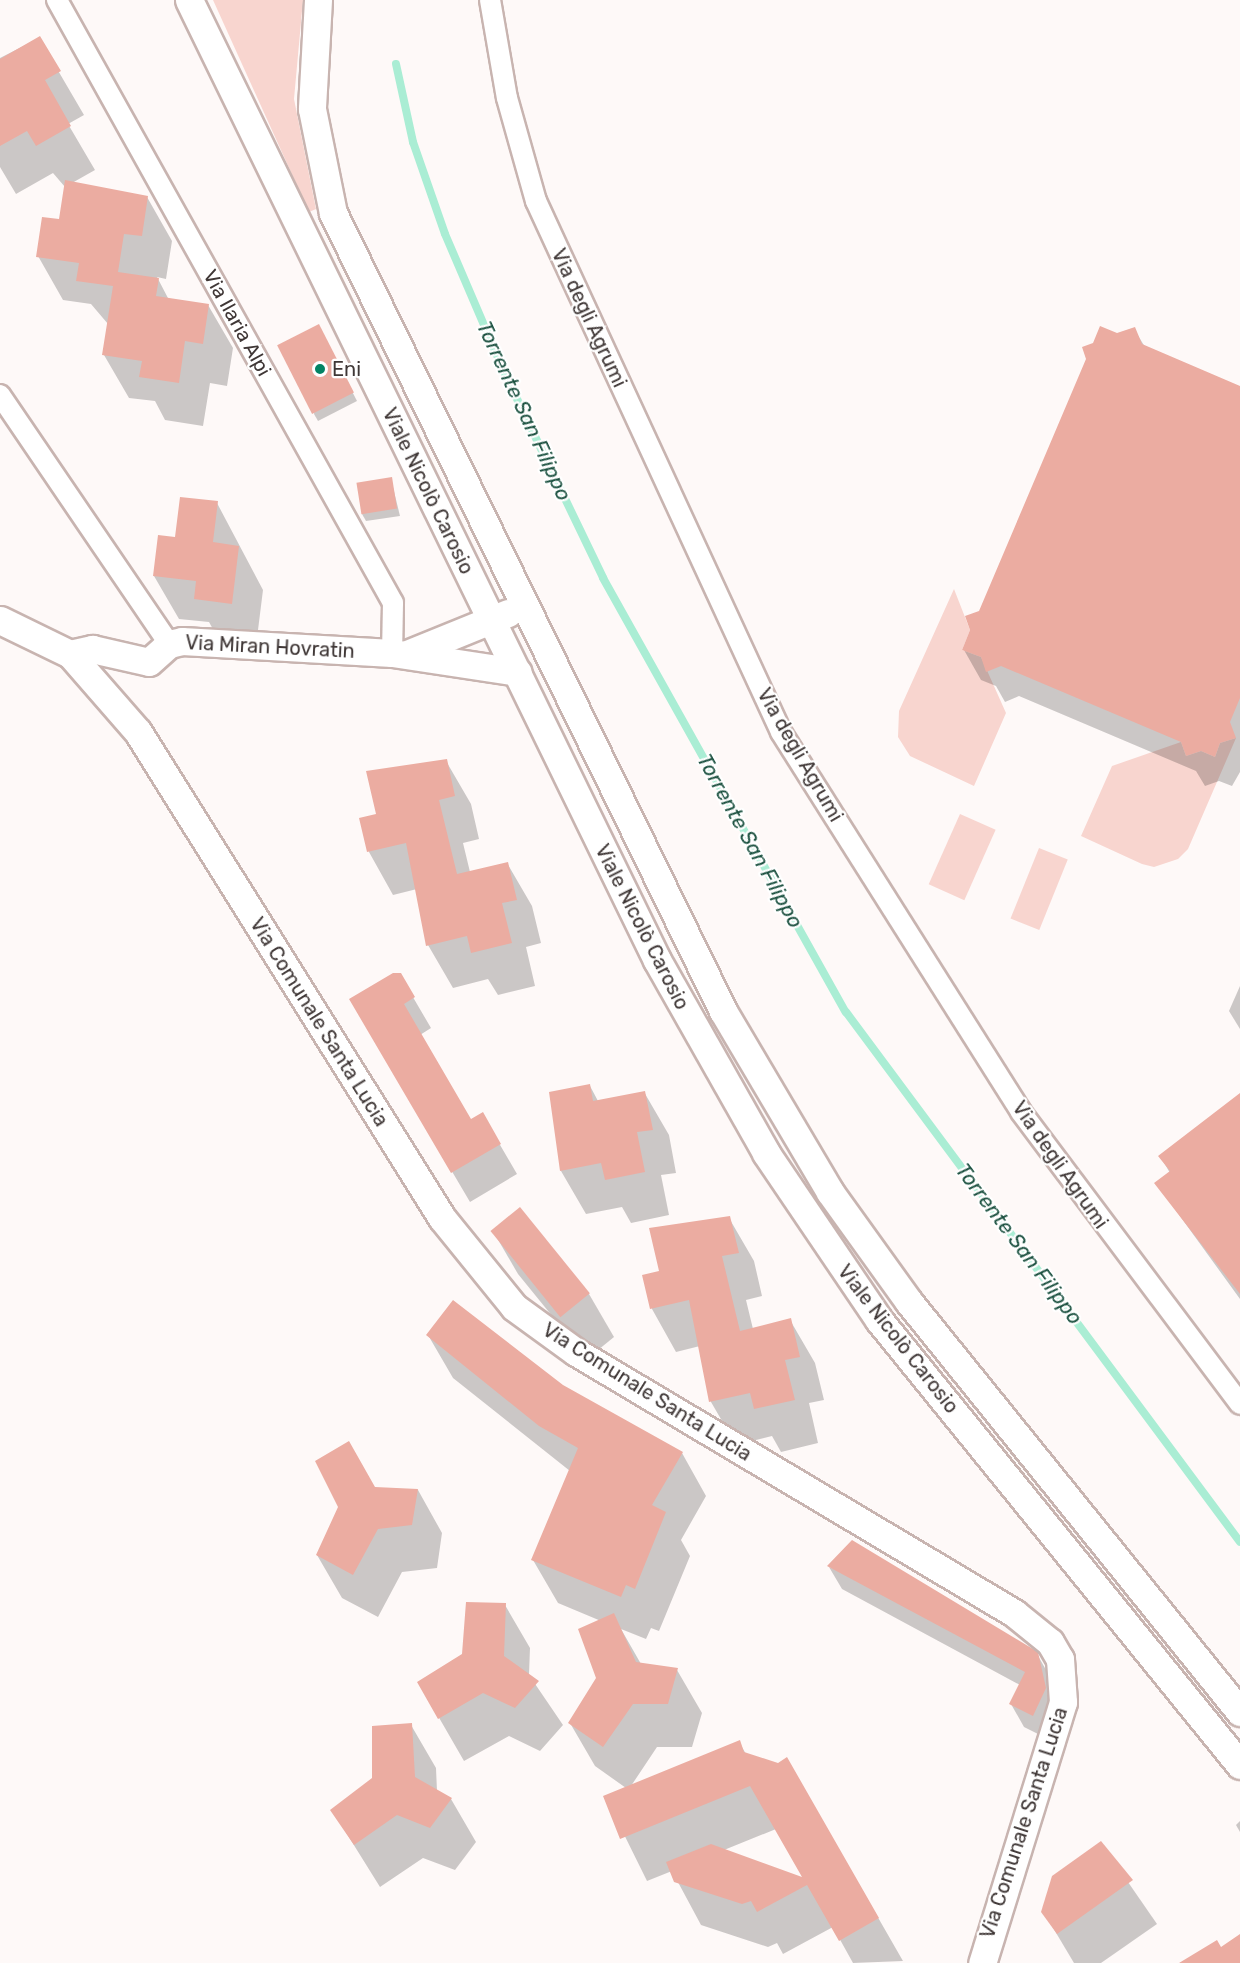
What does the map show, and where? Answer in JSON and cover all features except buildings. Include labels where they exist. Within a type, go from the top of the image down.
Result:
[{"type":"main road","name":"Viale Nicolò Carosio","points":[[189,0],[662,969],[801,1209],[879,1320],[1240,1765]]},
{"type":"main road","name":"Viale Nicolò Carosio","points":[[318,0],[312,109],[333,213],[689,946],[830,1192],[909,1302],[1240,1712]]},
{"type":"main road","name":"Via Miran Hovratin","points":[[399,653],[493,620],[523,606]]},
{"type":"main road","name":"Via Comunale Santa Lucia","points":[[0,620],[70,654],[138,732],[447,1226],[514,1307],[576,1352],[1014,1613],[1050,1642],[1060,1659],[1063,1702],[982,1963]]},
{"type":"main road","name":"Via Miran Hovratin","points":[[70,654],[92,649],[148,662],[169,644],[399,653],[518,672]]},
{"type":"street","name":"Via Ilaria Alpi","points":[[57,0],[393,603],[399,653]]},
{"type":"street","name":"Via degli Agrumi","points":[[490,0],[507,98],[536,201],[781,732],[1021,1112],[1240,1404]]},
{"type":"street","points":[[0,394],[169,644]]},
{"type":"shaded area","points":[[213,0],[303,0],[294,99],[316,209],[309,212]]},
{"type":"shaded area","points":[[954,589],[970,630],[962,650],[981,657],[1006,713],[974,786],[910,756],[898,737],[899,711]]},
{"type":"shaded area","points":[[1236,738],[1188,849],[1178,859],[1154,867],[1142,864],[1081,836],[1112,766],[1181,742],[1186,756],[1201,751],[1215,757],[1220,743]]},
{"type":"shaded area","points":[[960,814],[996,830],[964,900],[929,884]]},
{"type":"shaded area","points":[[1039,848],[1068,860],[1039,930],[1011,918]]},
{"type":"waterway","name":"Torrente San Filippo","points":[[396,64],[413,142],[445,234],[506,376],[603,578],[846,1012],[1240,1542]]},
{"type":"place","name":"Eni","points":[[320,369]]}]
